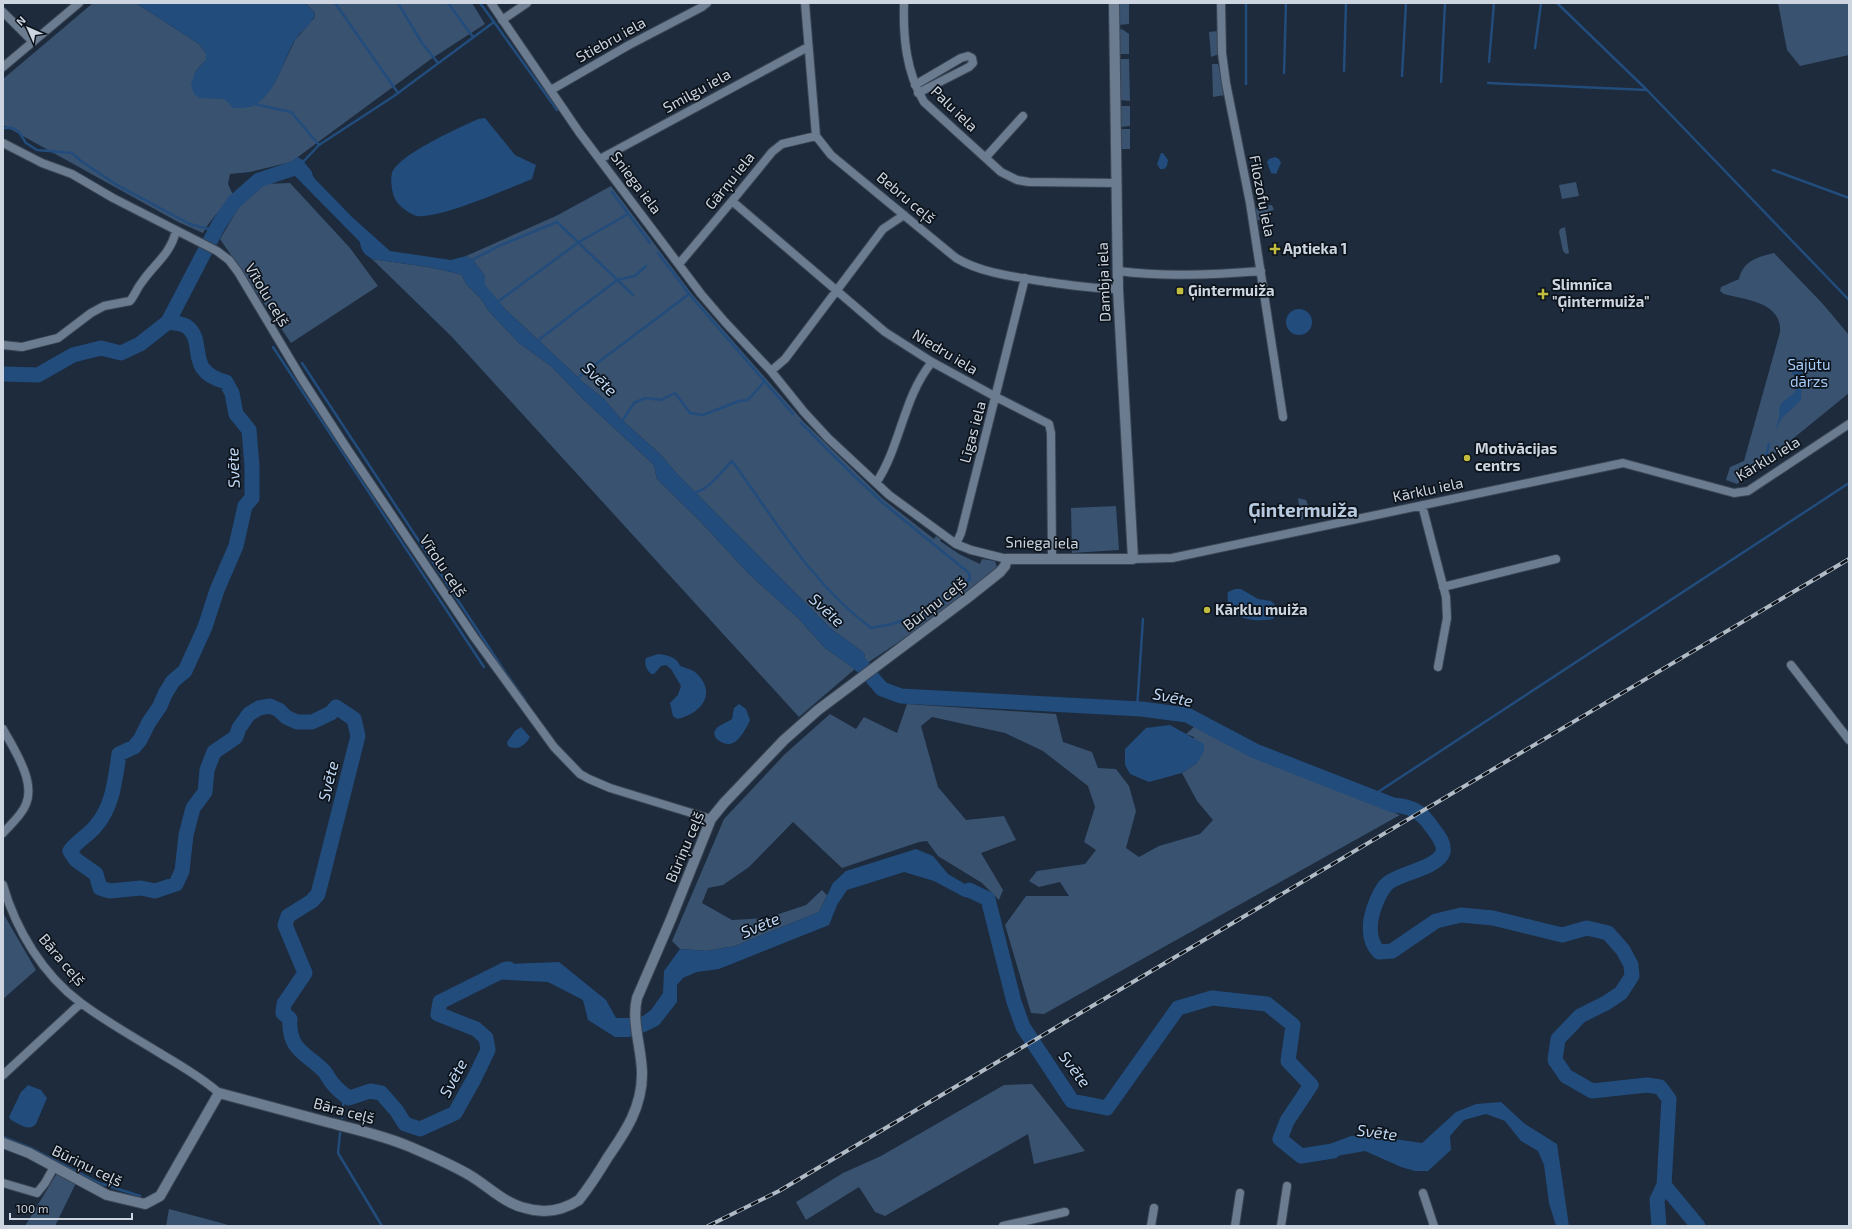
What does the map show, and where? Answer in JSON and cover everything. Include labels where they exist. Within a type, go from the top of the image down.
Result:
[{"type":"street","points":[[3,67],[79,3]]},
{"type":"street","name":"Sniega iela","points":[[491,3],[600,160],[725,322],[771,371],[804,412],[828,438],[876,483],[923,521],[956,544],[971,550],[1007,559],[1133,559]]},
{"type":"street","points":[[502,20],[528,3]]},
{"type":"street","name":"Stiebru iela","points":[[551,90],[616,52],[707,3]]},
{"type":"street","points":[[805,3],[816,136]]},
{"type":"street","name":"Palu iela","points":[[904,3],[906,60],[916,89],[924,102],[1001,172],[1017,180],[1117,183]]},
{"type":"street","name":"Dambja iela","points":[[1114,3],[1118,289],[1133,559]]},
{"type":"street","name":"Filozofu iela","points":[[1221,3],[1222,54],[1226,83],[1250,203],[1283,417]]},
{"type":"street","points":[[3,12],[33,42]]},
{"type":"street","name":"Smilgu iela","points":[[600,160],[808,47]]},
{"type":"street","points":[[968,56],[972,58],[973,63],[968,67],[916,89],[961,58],[968,56]]},
{"type":"street","points":[[986,158],[1023,116]]},
{"type":"street","name":"Gārņu iela","points":[[679,264],[772,152],[782,144],[816,136]]},
{"type":"street","name":"Bebru ceļš","points":[[816,136],[831,155],[964,262],[981,270],[1025,278],[1095,289],[1118,289]]},
{"type":"street","points":[[3,143],[42,163],[72,174],[113,198],[176,231],[170,248],[141,282],[130,301],[104,306],[91,313],[58,338],[22,347],[3,345]]},
{"type":"street","name":"Niedru iela","points":[[732,201],[885,332],[932,362],[1049,424],[1051,434],[1052,559]]},
{"type":"street","points":[[771,371],[785,359],[884,229],[904,215]]},
{"type":"street","name":"Vītolu ceļš","points":[[176,231],[217,250],[229,260],[238,272],[296,369],[346,447],[474,638],[554,747],[580,774],[610,788],[711,819]]},
{"type":"street","points":[[1118,271],[1179,274],[1261,271]]},
{"type":"street","name":"Līgas iela","points":[[956,544],[961,533],[1025,278]]},
{"type":"street","points":[[876,483],[884,471],[913,392],[923,373],[932,362]]},
{"type":"street","name":"Kārklu iela","points":[[1133,559],[1172,558],[1623,463],[1734,493],[1740,493],[1748,491],[1849,424]]},
{"type":"street","points":[[1422,505],[1443,587],[1447,618],[1438,667]]},
{"type":"street","name":"Būriņu ceļš","points":[[635,1010],[637,998],[677,905],[711,819],[729,797],[784,740],[818,710],[943,617],[1000,572],[1005,566],[1007,559]]},
{"type":"street","points":[[1443,587],[1556,559]]},
{"type":"street","points":[[1791,665],[1849,740]]},
{"type":"street","points":[[3,729],[24,771],[28,794],[27,803],[22,812],[3,833]]},
{"type":"street","name":"Bāra ceļš","points":[[3,885],[16,921],[30,946],[53,977],[80,1003],[204,1080],[219,1093],[388,1139],[455,1167],[472,1176],[507,1202],[538,1212],[555,1211],[570,1206],[579,1200],[633,1117],[640,1095],[642,1073],[635,1010]]},
{"type":"street","points":[[3,1076],[80,1003]]},
{"type":"street","name":"Būriņu ceļš","points":[[3,1143],[29,1153],[106,1194],[145,1204],[160,1196],[219,1093]]},
{"type":"street","points":[[3,1182],[37,1193],[45,1184],[54,1167]]},
{"type":"street","points":[[1281,1226],[1287,1186]]},
{"type":"street","points":[[1235,1226],[1240,1193]]},
{"type":"street","points":[[1423,1193],[1434,1226]]},
{"type":"street","points":[[1151,1226],[1154,1208]]},
{"type":"street","points":[[1003,1226],[1065,1212]]},
{"type":"green space","points":[[93,3],[136,3],[199,44],[206,53],[206,60],[195,72],[215,98],[224,99],[250,107],[263,98],[274,84],[295,40],[314,18],[315,13],[305,3],[472,3],[485,24],[431,59],[291,162],[250,172],[230,174],[228,184],[233,195],[213,218],[203,233],[178,222],[3,125],[3,79]]},
{"type":"green space","points":[[1117,3],[1129,4],[1129,24],[1119,25]]},
{"type":"green space","points":[[1778,3],[1849,3],[1849,55],[1800,66],[1787,50]]},
{"type":"green space","points":[[1122,29],[1129,34],[1129,54],[1119,54],[1118,30]]},
{"type":"green space","points":[[1217,31],[1219,54],[1211,57],[1209,32]]},
{"type":"green space","points":[[1119,59],[1129,59],[1130,101],[1119,100]]},
{"type":"green space","points":[[1212,64],[1218,64],[1225,95],[1213,97]]},
{"type":"green space","points":[[1130,106],[1130,126],[1120,127],[1119,107]]},
{"type":"green space","points":[[1121,129],[1130,129],[1130,149],[1121,149]]},
{"type":"green space","points":[[1576,182],[1579,196],[1562,199],[1559,185]]},
{"type":"green space","points":[[290,183],[350,248],[378,286],[291,343],[220,239],[239,207],[265,184]]},
{"type":"green space","points":[[611,186],[692,294],[803,421],[883,499],[934,539],[936,536],[941,539],[940,541],[959,554],[980,564],[982,559],[995,561],[997,567],[994,572],[909,635],[866,664],[864,653],[830,628],[678,475],[661,455],[621,419],[604,399],[583,382],[505,309],[484,285],[485,276],[473,260],[466,256],[556,216]]},
{"type":"green space","points":[[1272,205],[1274,210],[1265,213],[1265,221],[1257,220],[1255,211],[1258,207]]},
{"type":"green space","points":[[1565,227],[1569,253],[1566,254],[1563,251],[1559,232],[1560,229]]},
{"type":"green space","name":"Sajūtu dārzs","points":[[1774,253],[1822,303],[1849,335],[1849,393],[1737,484],[1726,480],[1730,467],[1744,461],[1780,332],[1779,322],[1775,314],[1769,308],[1752,301],[1724,294],[1720,291],[1721,287],[1739,279],[1747,264],[1757,258]]},
{"type":"green space","points":[[372,259],[429,267],[462,275],[466,284],[519,343],[551,366],[584,400],[654,465],[657,479],[701,522],[749,574],[798,618],[825,648],[855,669],[799,717],[452,337]]},
{"type":"green space","points":[[1298,498],[1306,500],[1309,508],[1307,516],[1301,520]]},
{"type":"green space","points":[[1116,506],[1119,550],[1072,553],[1071,508]]},
{"type":"green space","points":[[907,704],[1056,714],[1063,742],[1092,752],[1098,768],[1116,769],[1129,786],[1136,811],[1126,848],[1139,857],[1159,846],[1200,834],[1213,820],[1197,801],[1182,773],[1197,763],[1194,737],[1186,734],[1195,726],[1224,741],[1400,815],[1044,1014],[1031,1013],[1005,925],[1026,896],[1069,896],[1060,882],[1039,887],[1029,881],[1037,871],[1085,864],[1096,850],[1084,842],[1095,807],[1088,786],[1043,751],[1005,733],[932,717],[921,726],[938,787],[966,820],[1004,816],[1016,840],[981,853],[1003,890],[999,900],[982,883],[938,856],[927,841],[919,842],[842,868],[793,822],[749,867],[723,885],[708,888],[702,903],[732,920],[767,918],[806,905],[822,890],[827,895],[819,912],[735,946],[707,951],[680,949],[672,941],[724,819],[785,754],[830,714],[856,729],[864,717],[897,733]]},
{"type":"green space","points":[[3,913],[36,970],[3,999]]},
{"type":"green space","points":[[1032,1084],[1085,1151],[1034,1164],[1028,1134],[885,1216],[875,1212],[859,1187],[806,1220],[796,1202],[843,1173],[881,1156],[1004,1085]]},
{"type":"green space","points":[[57,1173],[76,1183],[55,1226],[25,1226]]},
{"type":"green space","points":[[169,1209],[225,1224],[230,1226],[166,1226]]},
{"type":"shaded area","points":[[136,3],[305,3],[315,13],[312,20],[295,40],[272,88],[258,103],[249,107],[234,108],[224,99],[200,98],[194,94],[191,85],[195,72],[206,60],[206,53],[199,44]]},
{"type":"shaded area","points":[[485,118],[515,155],[536,165],[532,179],[474,202],[442,213],[428,216],[417,216],[400,206],[394,197],[391,179],[392,173],[397,166],[430,142],[478,119]]},
{"type":"shaded area","points":[[1161,153],[1163,153],[1168,160],[1167,166],[1164,169],[1160,169],[1157,164]]},
{"type":"shaded area","points":[[297,157],[303,160],[315,179],[352,217],[390,251],[451,260],[466,256],[473,260],[485,276],[485,285],[505,309],[583,382],[604,399],[621,419],[661,455],[678,475],[830,628],[864,653],[866,664],[860,669],[855,669],[825,648],[798,618],[749,574],[701,522],[657,479],[654,465],[584,400],[551,366],[519,343],[466,284],[462,275],[429,267],[372,259],[365,254],[361,248],[360,242],[292,173],[289,168],[291,162]]},
{"type":"shaded area","points":[[1275,157],[1279,159],[1281,163],[1276,174],[1271,173],[1267,162],[1269,159]]},
{"type":"shaded area","points":[[1299,309],[1308,313],[1312,322],[1308,331],[1299,335],[1290,331],[1286,322],[1290,313]]},
{"type":"shaded area","points":[[1790,356],[1794,357],[1802,368],[1801,400],[1781,419],[1775,432],[1779,417],[1780,405],[1798,387],[1796,380],[1787,364],[1787,359]]},
{"type":"shaded area","points":[[1235,589],[1241,589],[1258,599],[1271,601],[1275,605],[1277,613],[1273,619],[1249,619],[1235,613],[1228,601],[1228,592]]},
{"type":"shaded area","points":[[658,654],[677,660],[680,666],[695,672],[702,680],[706,694],[700,707],[694,712],[677,719],[673,716],[670,703],[678,695],[681,686],[671,669],[666,665],[661,666],[654,674],[651,674],[645,664],[646,658]]},
{"type":"shaded area","points":[[739,704],[746,709],[750,720],[743,733],[736,741],[730,744],[722,743],[716,738],[714,732],[719,726],[732,719],[734,708]]},
{"type":"shaded area","points":[[1170,725],[1204,744],[1204,751],[1197,763],[1182,773],[1149,782],[1130,774],[1125,765],[1125,749],[1146,728]]},
{"type":"shaded area","points":[[521,727],[530,737],[528,740],[518,748],[508,746],[507,742],[515,731]]},
{"type":"shaded area","points":[[916,849],[933,856],[948,874],[985,896],[987,900],[964,897],[934,881],[904,872],[847,890],[837,905],[829,925],[719,969],[697,972],[683,978],[677,985],[677,1002],[659,1025],[645,1032],[629,1037],[615,1037],[588,1020],[583,1000],[548,982],[491,979],[489,974],[505,964],[559,962],[606,1000],[616,1018],[634,1018],[643,1016],[651,1010],[663,993],[664,971],[680,949],[707,951],[735,946],[819,912],[833,883],[846,871]]},
{"type":"shaded area","points":[[28,1085],[41,1090],[47,1098],[36,1124],[30,1127],[21,1125],[11,1120],[9,1117],[21,1092]]},
{"type":"shaded area","points":[[1501,1102],[1525,1124],[1557,1144],[1569,1226],[1556,1226],[1549,1203],[1544,1165],[1538,1151],[1521,1141],[1505,1121],[1486,1114],[1464,1120],[1450,1136],[1451,1150],[1428,1171],[1415,1171],[1401,1167],[1365,1151],[1314,1160],[1314,1150],[1351,1136],[1367,1135],[1422,1143],[1456,1112],[1476,1104]]},
{"type":"waterway","points":[[335,3],[398,93]]},
{"type":"waterway","points":[[398,3],[422,43],[438,63]]},
{"type":"waterway","points":[[448,3],[473,37]]},
{"type":"waterway","points":[[480,3],[494,22]]},
{"type":"waterway","points":[[1246,3],[1246,84]]},
{"type":"waterway","points":[[1284,73],[1286,3]]},
{"type":"waterway","points":[[1344,71],[1346,3]]},
{"type":"waterway","points":[[1402,76],[1406,3]]},
{"type":"waterway","points":[[1441,82],[1445,3]]},
{"type":"waterway","points":[[1489,62],[1494,3]]},
{"type":"waterway","points":[[1535,48],[1541,3]]},
{"type":"waterway","points":[[1557,3],[1647,90],[1849,300]]},
{"type":"waterway","points":[[302,163],[319,145],[394,96],[494,22],[557,110]]},
{"type":"waterway","points":[[1488,83],[1647,90]]},
{"type":"waterway","points":[[254,104],[291,112],[319,145]]},
{"type":"waterway","points":[[3,128],[13,128],[19,132],[26,143],[37,150],[72,153],[81,161],[117,185],[190,224],[216,231]]},
{"type":"waterway","points":[[168,322],[219,224],[234,202],[259,180],[298,167],[305,175]]},
{"type":"waterway","points":[[1773,170],[1849,198]]},
{"type":"waterway","points":[[612,192],[650,243]]},
{"type":"waterway","points":[[496,303],[579,242],[628,214]]},
{"type":"waterway","points":[[470,261],[501,245],[557,222],[633,295]]},
{"type":"waterway","points":[[658,253],[689,294],[793,414]]},
{"type":"waterway","points":[[536,342],[617,280],[635,276],[646,266]]},
{"type":"waterway","points":[[576,379],[689,294]]},
{"type":"waterway","name":"Svēte","points":[[3,374],[38,375],[73,355],[101,348],[121,353],[140,344],[168,322],[179,324],[186,326],[192,332],[200,363],[205,371],[213,377],[226,382],[232,393],[236,414],[249,430],[252,466],[252,498],[245,506],[236,546],[217,590],[205,627],[185,671],[173,681],[140,740],[134,747],[119,754],[112,793],[106,811],[95,827],[70,851],[76,860],[96,874],[100,888],[110,891],[141,888],[155,891],[176,884],[182,871],[186,835],[193,808],[205,792],[207,770],[214,752],[236,737],[239,728],[249,714],[259,708],[270,706],[279,710],[286,717],[297,722],[312,722],[331,713],[336,707],[354,719],[358,736],[318,894],[312,901],[288,916],[285,925],[305,973],[284,1004],[283,1013],[290,1019],[290,1029],[295,1044],[305,1055],[324,1071],[336,1088],[349,1098],[370,1091],[381,1093],[396,1110],[405,1124],[420,1129],[455,1113],[488,1050],[486,1038],[476,1029],[438,1014],[440,1002],[506,969],[509,969]]},
{"type":"waterway","points":[[273,347],[484,667]]},
{"type":"waterway","points":[[302,363],[505,672],[525,700]]},
{"type":"waterway","points":[[621,423],[634,403],[645,398],[661,400],[675,393],[690,413],[703,415],[739,401],[748,400],[764,382]]},
{"type":"waterway","points":[[693,493],[709,484],[732,461],[779,528],[812,571],[830,591],[871,628],[892,624],[934,610],[970,579],[969,573],[883,503],[801,423]]},
{"type":"waterway","points":[[1768,466],[1766,457],[1769,444]]},
{"type":"waterway","points":[[1372,796],[1849,483]]},
{"type":"waterway","points":[[1137,709],[1143,619]]},
{"type":"waterway","name":"Svēte","points":[[847,653],[862,666],[882,689],[901,696],[1141,709],[1187,715],[1255,751],[1393,805],[1415,810],[1427,821],[1438,835],[1443,845],[1443,852],[1440,858],[1434,862],[1394,879],[1382,890],[1373,910],[1370,928],[1372,941],[1379,952],[1392,951],[1436,921],[1461,915],[1493,918],[1562,935],[1587,928],[1608,933],[1623,950],[1631,965],[1632,976],[1621,993],[1606,1003],[1580,1016],[1558,1039],[1555,1060],[1566,1076],[1592,1091],[1647,1085],[1660,1087],[1669,1099],[1664,1185],[1698,1226]]},
{"type":"waterway","name":"Svēte","points":[[969,890],[988,899],[1014,1002],[1023,1027],[1072,1101],[1107,1108],[1178,1008],[1212,998],[1267,1004],[1293,1025],[1288,1061],[1311,1085],[1287,1121],[1280,1139],[1301,1156],[1333,1151]]},
{"type":"waterway","points":[[342,1118],[344,1095]]},
{"type":"waterway","points":[[340,1133],[338,1153],[382,1226]]},
{"type":"waterway","points":[[3,1137],[33,1149],[99,1183],[140,1196]]},
{"type":"waterway","name":"Svēte","points":[[1659,1226],[1657,1200],[1664,1185]]},
{"type":"railway","points":[[708,1226],[779,1191],[1849,559]]},
{"type":"place","name":"Aptieka 1","points":[[1275,249]]},
{"type":"place","name":"Ģintermuiža","points":[[1180,291]]},
{"type":"place","name":"Slimnīca \"Ģintermuiža\"","points":[[1543,294]]},
{"type":"place","name":"Motivācijas centrs","points":[[1467,458]]},
{"type":"place","name":"Kārklu muiža","points":[[1207,610]]},
{"type":"district","name":"Ģintermuiža","points":[[1303,510]]}]
